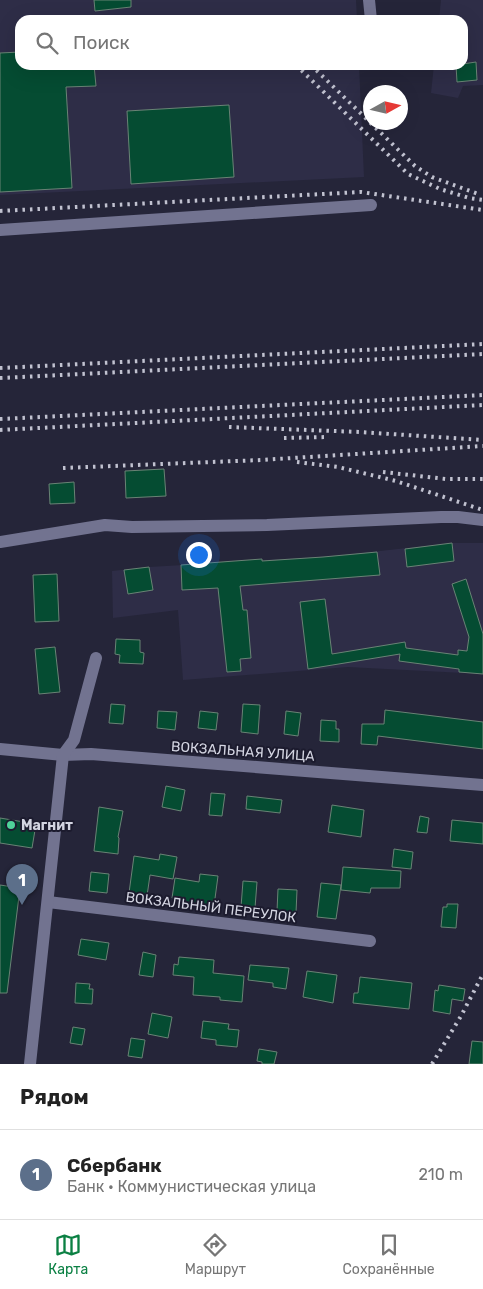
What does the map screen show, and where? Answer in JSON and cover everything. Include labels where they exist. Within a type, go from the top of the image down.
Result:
[{"type":"street","points":[[369,0],[370,15]]},
{"type":"street","points":[[0,230],[371,205]]},
{"type":"street","points":[[0,542],[104,525],[132,527],[267,525],[441,517],[483,520]]},
{"type":"street","points":[[30,1064],[63,755],[74,740],[96,658]]},
{"type":"street","name":"ВОКЗАЛЬНАЯ УЛИЦА","points":[[0,749],[63,755],[92,754],[483,785]]},
{"type":"street","name":"ВОКЗАЛЬНЫЙ ПЕРЕУЛОК","points":[[48,902],[370,941]]},
{"type":"shaded area","points":[[0,0],[356,0],[357,15],[15,15],[15,70],[359,70],[364,177],[0,195]]},
{"type":"shaded area","points":[[441,0],[483,0],[483,85],[463,86],[458,98],[431,93],[433,70],[468,70],[468,15],[440,15]]},
{"type":"shaded area","points":[[452,543],[483,543],[483,674],[348,667],[183,680],[178,610],[113,618],[112,571],[149,567],[335,556]]},
{"type":"building","points":[[94,0],[131,0],[131,7],[95,11]]},
{"type":"building","points":[[15,52],[15,70],[94,70],[96,86],[66,87],[72,188],[0,192],[0,53]]},
{"type":"building","points":[[476,62],[477,80],[457,82],[456,70],[468,70],[468,63]]},
{"type":"building","points":[[229,105],[234,177],[131,184],[127,111]]},
{"type":"building","points":[[164,469],[166,496],[126,498],[125,471]]},
{"type":"building","points":[[74,482],[75,503],[50,504],[49,484]]},
{"type":"building","points":[[452,543],[454,561],[407,567],[405,549]]},
{"type":"building","points":[[377,552],[380,575],[240,586],[243,610],[247,610],[251,658],[240,659],[241,671],[227,672],[218,588],[182,590],[181,565]]},
{"type":"building","points":[[149,567],[153,590],[128,594],[124,570]]},
{"type":"building","points":[[57,574],[59,621],[35,622],[33,575]]},
{"type":"building","points":[[466,579],[483,634],[483,674],[459,672],[459,669],[399,661],[400,654],[308,669],[300,602],[325,599],[332,654],[405,642],[406,648],[458,655],[458,650],[467,651],[469,637],[452,584]]},
{"type":"building","points":[[116,639],[140,640],[140,652],[144,653],[143,664],[119,663],[120,655],[115,654]]},
{"type":"building","points":[[55,647],[60,692],[39,694],[35,649]]},
{"type":"building","points":[[111,704],[125,705],[123,724],[109,723]]},
{"type":"building","points":[[243,704],[260,705],[258,734],[241,732]]},
{"type":"building","points":[[385,710],[483,722],[483,749],[378,736],[377,745],[361,744],[362,724],[384,724]]},
{"type":"building","points":[[158,711],[177,712],[175,730],[157,728]]},
{"type":"building","points":[[200,711],[218,713],[216,730],[198,728]]},
{"type":"building","points":[[286,711],[301,713],[298,736],[284,734]]},
{"type":"building","points":[[321,720],[336,721],[336,729],[339,729],[339,742],[320,741]]},
{"type":"building","points":[[166,786],[185,790],[181,811],[162,807]]},
{"type":"building","points":[[211,793],[225,794],[222,816],[209,815]]},
{"type":"building","points":[[247,796],[282,800],[280,813],[246,809]]},
{"type":"building","points":[[332,805],[364,810],[361,837],[328,832]]},
{"type":"building","points":[[99,807],[123,811],[118,837],[118,854],[94,851]]},
{"type":"building","points":[[420,816],[429,818],[427,833],[417,832]]},
{"type":"building","points":[[0,818],[36,824],[32,848],[0,843]]},
{"type":"building","points":[[452,820],[483,823],[483,844],[450,841]]},
{"type":"building","points":[[394,849],[413,852],[411,869],[392,867]]},
{"type":"building","points":[[160,854],[177,857],[173,879],[150,875],[147,896],[129,893],[134,856],[159,860]]},
{"type":"building","points":[[343,867],[401,871],[400,888],[371,888],[370,893],[341,890]]},
{"type":"building","points":[[91,872],[109,874],[107,893],[89,891]]},
{"type":"building","points":[[200,874],[218,876],[214,906],[179,902],[179,899],[172,898],[175,878],[199,882]]},
{"type":"building","points":[[243,881],[257,882],[255,908],[241,907]]},
{"type":"building","points":[[321,883],[341,885],[336,919],[317,917]]},
{"type":"building","points":[[0,885],[20,888],[7,993],[0,993]]},
{"type":"building","points":[[278,889],[297,890],[296,913],[277,911]]},
{"type":"building","points":[[447,904],[458,904],[456,928],[441,927],[443,907],[447,907]]},
{"type":"building","points":[[81,939],[109,943],[106,960],[78,955]]},
{"type":"building","points":[[143,952],[156,955],[153,977],[139,975]]},
{"type":"building","points":[[179,957],[214,960],[213,973],[244,976],[242,1002],[220,1000],[220,997],[193,995],[194,977],[173,975],[174,964],[178,965]]},
{"type":"building","points":[[250,965],[289,968],[286,989],[273,987],[273,983],[248,980]]},
{"type":"building","points":[[307,971],[337,975],[333,1003],[303,997]]},
{"type":"building","points":[[360,977],[412,983],[409,1009],[353,1003],[354,993],[358,993]]},
{"type":"building","points":[[76,983],[90,984],[89,989],[93,989],[92,1004],[75,1003]]},
{"type":"building","points":[[439,985],[465,989],[463,1001],[452,999],[450,1014],[433,1011],[435,990],[438,991]]},
{"type":"building","points":[[152,1013],[172,1017],[168,1038],[148,1034]]},
{"type":"building","points":[[203,1021],[229,1024],[228,1029],[239,1030],[237,1047],[216,1045],[216,1040],[201,1038]]},
{"type":"building","points":[[73,1027],[85,1029],[82,1045],[70,1043]]},
{"type":"building","points":[[131,1038],[145,1040],[142,1058],[128,1056]]},
{"type":"building","points":[[472,1041],[483,1042],[483,1064],[469,1064]]},
{"type":"building","points":[[259,1049],[277,1052],[274,1064],[262,1064],[262,1062],[257,1061]]},
{"type":"railway","points":[[301,70],[408,174],[440,189],[469,198],[483,200]]},
{"type":"railway","points":[[316,70],[415,166],[432,177],[481,195]]},
{"type":"railway","points":[[0,211],[361,192],[483,210]]},
{"type":"railway","points":[[0,368],[483,344]]},
{"type":"railway","points":[[0,378],[483,354]]},
{"type":"railway","points":[[0,419],[483,395]]},
{"type":"railway","points":[[0,430],[483,405]]},
{"type":"railway","points":[[229,427],[360,432],[483,440]]},
{"type":"railway","points":[[284,438],[329,437]]},
{"type":"railway","points":[[63,468],[261,460],[483,446]]},
{"type":"railway","points":[[297,462],[338,467],[396,481],[483,510]]},
{"type":"railway","points":[[383,472],[446,479],[483,479]]},
{"type":"railway","points":[[432,1064],[461,1016],[483,974]]},
{"type":"place","name":"Магнит","points":[[11,825]]},
{"type":"place","name":"Сбербанк","points":[[22,905]]}]
